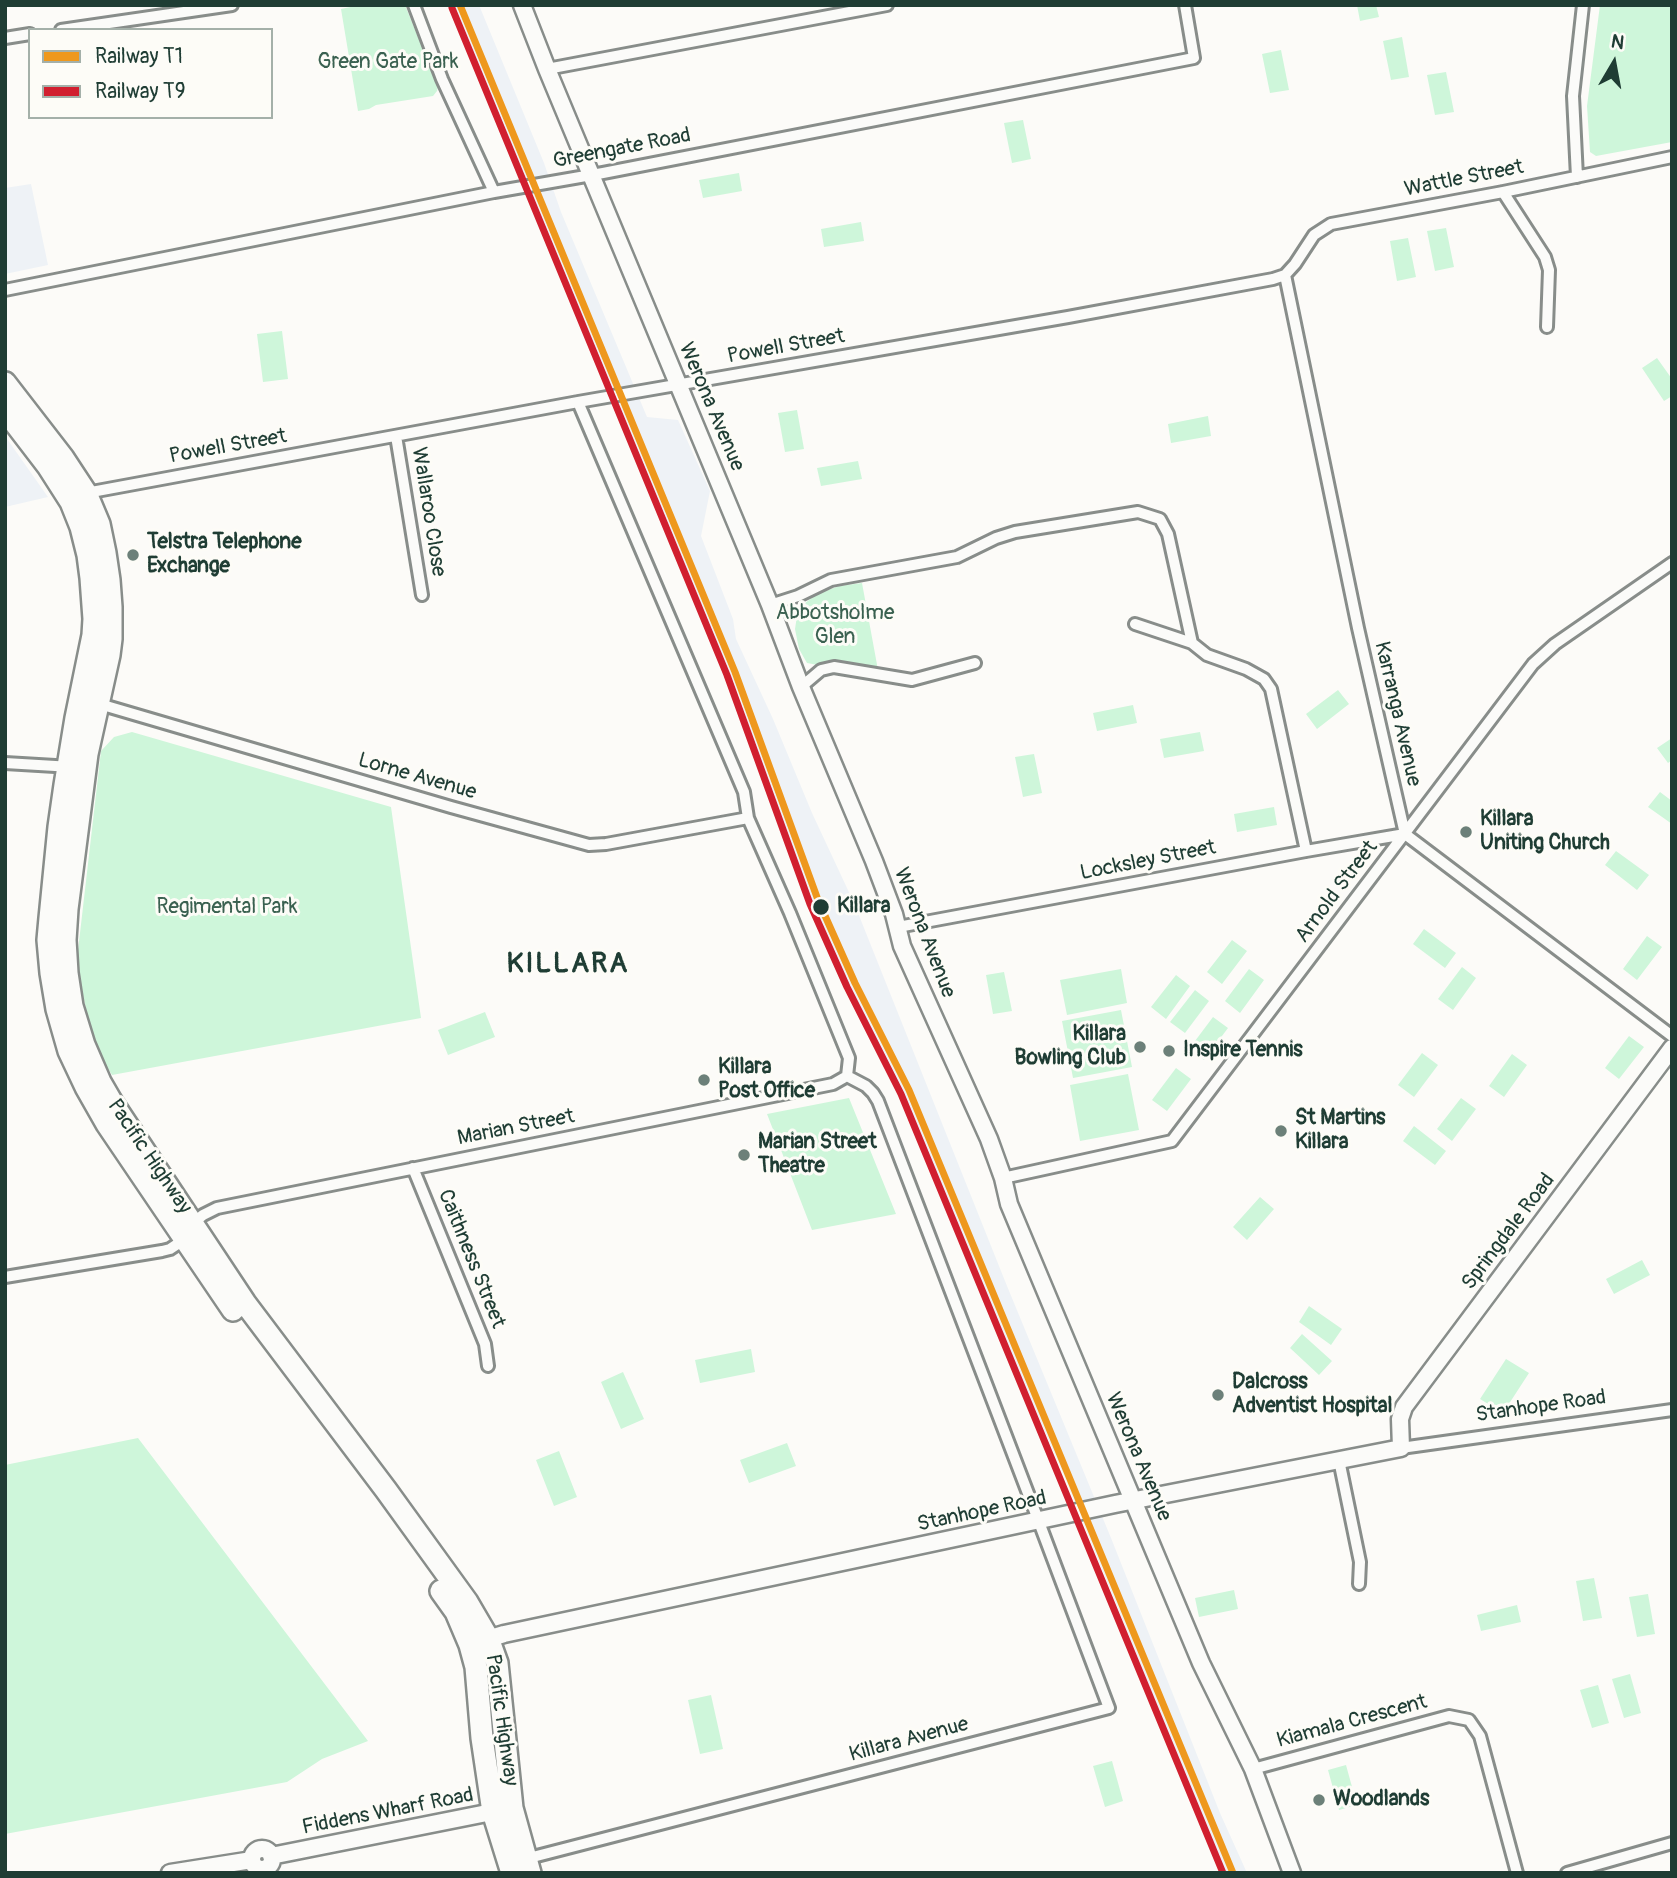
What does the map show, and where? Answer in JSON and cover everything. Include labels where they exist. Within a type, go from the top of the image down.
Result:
[{"type":"highway","name":"Pacific Highway","points":[[5,383],[86,493],[99,524],[111,607],[111,639],[109,655],[89,702]]},
{"type":"highway","name":"Pacific Highway","points":[[5,410],[65,492],[81,527],[91,578],[94,619],[89,702],[76,768],[65,940],[72,1006],[84,1045],[100,1082],[189,1231],[386,1490],[467,1602],[479,1641],[497,1663],[503,1810],[522,1868]]},
{"type":"street","points":[[75,28],[232,5]]},
{"type":"street","points":[[414,5],[446,88],[494,192]]},
{"type":"street","name":"Werona Avenue","points":[[522,5],[874,861],[902,946],[989,1139],[1009,1204],[1201,1663],[1253,1769],[1292,1873]]},
{"type":"street","points":[[547,69],[887,5]]},
{"type":"street","name":"Greengate Road","points":[[5,290],[494,192],[1194,58],[1185,5]]},
{"type":"street","points":[[1577,177],[1573,96],[1583,5]]},
{"type":"street","points":[[5,38],[28,34]]},
{"type":"street","name":"Wattle Street","points":[[1285,275],[1314,235],[1331,224],[1672,158]]},
{"type":"street","points":[[1503,192],[1545,257],[1549,270],[1547,327]]},
{"type":"street","name":"Powell Street","points":[[86,493],[578,402],[1082,315],[1285,275]]},
{"type":"street","name":"Karranga Avenue","points":[[1285,275],[1357,628],[1405,834]]},
{"type":"street","points":[[578,402],[744,792],[748,818],[786,902],[849,1058],[847,1076],[866,1086],[878,1101],[1039,1522]]},
{"type":"street","name":"Wallaroo Close","points":[[396,436],[422,595]]},
{"type":"street","points":[[770,605],[798,596],[831,580],[957,557],[1015,532],[1138,512],[1160,519],[1165,526],[1192,643]]},
{"type":"street","name":"Arnold Street","points":[[1003,1178],[1172,1140],[1533,664],[1555,644],[1672,563]]},
{"type":"street","points":[[1135,624],[1192,643],[1207,655],[1246,669],[1264,679],[1271,689],[1306,850]]},
{"type":"street","points":[[801,687],[821,670],[834,667],[912,680],[975,663]]},
{"type":"street","name":"Lorne Avenue","points":[[89,702],[589,845],[748,818]]},
{"type":"street","points":[[5,763],[76,768]]},
{"type":"street","points":[[1405,834],[1672,1036]]},
{"type":"street","name":"Locksley Street","points":[[898,928],[1306,850],[1405,834]]},
{"type":"street","name":"Springdale Road","points":[[1401,1448],[1400,1419],[1404,1407],[1672,1048]]},
{"type":"street","name":"Marian Street","points":[[5,1278],[170,1249],[203,1215],[217,1208],[833,1084],[847,1076]]},
{"type":"street","name":"Caithness Street","points":[[413,1168],[485,1344],[488,1366]]},
{"type":"street","name":"Stanhope Road","points":[[479,1641],[1115,1504],[1339,1460],[1401,1448],[1672,1410]]},
{"type":"street","points":[[1339,1460],[1360,1562],[1359,1584]]},
{"type":"street","name":"Killara Avenue","points":[[522,1868],[1109,1708],[1039,1522]]},
{"type":"street","name":"Kiamala Crescent","points":[[1253,1769],[1449,1716],[1469,1720],[1480,1735],[1517,1873]]},
{"type":"street","name":"Fiddens Wharf Road","points":[[170,1873],[263,1865],[503,1810]]},
{"type":"street","points":[[1567,1873],[1672,1843]]},
{"type":"shaded area","points":[[449,5],[479,5],[544,163],[561,212],[647,417],[678,420],[710,491],[701,536],[733,619],[736,639],[854,903],[1220,1813],[1247,1873],[1225,1873],[1063,1473],[938,1180],[817,923],[783,838],[740,698],[604,367]]},
{"type":"shaded area","points":[[31,184],[48,265],[5,274],[5,188]]},
{"type":"shaded area","points":[[5,436],[48,497],[5,507]]},
{"type":"green space","name":"Green Gate Park","points":[[360,5],[405,5],[438,86],[433,96],[376,105],[358,111],[341,9]]},
{"type":"green space","points":[[1357,5],[1376,5],[1379,17],[1360,21]]},
{"type":"green space","points":[[1600,5],[1672,5],[1672,142],[1596,156],[1590,152],[1587,106]]},
{"type":"green space","points":[[1402,37],[1409,77],[1391,80],[1383,41]]},
{"type":"green space","points":[[1281,50],[1289,90],[1270,93],[1262,54]]},
{"type":"green space","points":[[1446,72],[1454,112],[1435,115],[1427,75]]},
{"type":"green space","points":[[1023,120],[1031,159],[1012,163],[1004,123]]},
{"type":"green space","points":[[739,173],[742,191],[703,198],[699,180]]},
{"type":"green space","points":[[861,222],[864,241],[824,247],[821,229]]},
{"type":"green space","points":[[1446,228],[1454,267],[1435,271],[1427,231]]},
{"type":"green space","points":[[1408,238],[1416,277],[1397,281],[1390,241]]},
{"type":"green space","points":[[282,331],[288,379],[263,382],[257,334]]},
{"type":"green space","points":[[1657,358],[1672,379],[1672,396],[1664,401],[1642,368]]},
{"type":"green space","points":[[797,410],[804,449],[785,452],[778,413]]},
{"type":"green space","points":[[1208,416],[1211,436],[1171,443],[1168,424]]},
{"type":"green space","points":[[858,461],[862,479],[821,486],[817,468]]},
{"type":"green space","name":"Abbotsholme Glen","points":[[862,583],[878,670],[835,662],[818,665],[807,663],[799,649],[795,629],[797,616],[805,603],[817,594],[839,586]]},
{"type":"green space","points":[[1338,690],[1349,704],[1317,729],[1306,714]]},
{"type":"green space","points":[[1133,705],[1137,723],[1097,731],[1093,713]]},
{"type":"green space","name":"Regimental Park","points":[[132,732],[391,807],[421,1018],[112,1075],[94,1046],[77,959],[101,751],[114,737]]},
{"type":"green space","points":[[1200,732],[1204,751],[1164,758],[1160,739]]},
{"type":"green space","points":[[1672,738],[1672,760],[1668,763],[1657,748]]},
{"type":"green space","points":[[1034,754],[1042,793],[1023,797],[1015,757]]},
{"type":"green space","points":[[1660,792],[1672,801],[1672,824],[1648,807]]},
{"type":"green space","points":[[1274,807],[1277,825],[1237,832],[1234,814]]},
{"type":"green space","points":[[1616,851],[1649,875],[1637,890],[1605,865]]},
{"type":"green space","points":[[1424,929],[1456,953],[1445,968],[1413,944]]},
{"type":"green space","points":[[1647,936],[1662,947],[1637,980],[1623,969]]},
{"type":"green space","points":[[1232,940],[1247,951],[1222,984],[1207,972]]},
{"type":"green space","points":[[1462,967],[1476,978],[1453,1010],[1438,999]]},
{"type":"green space","points":[[1121,969],[1127,1003],[1067,1015],[1060,980]]},
{"type":"green space","points":[[1249,969],[1264,980],[1240,1013],[1225,1001]]},
{"type":"green space","points":[[1004,972],[1012,1011],[993,1014],[986,975]]},
{"type":"green space","points":[[1176,975],[1190,986],[1166,1019],[1151,1007]]},
{"type":"green space","points":[[1195,990],[1209,1001],[1185,1033],[1170,1022]]},
{"type":"green space","points":[[1121,1010],[1132,1067],[1073,1078],[1062,1021]]},
{"type":"green space","points":[[485,1012],[495,1037],[448,1055],[438,1030]]},
{"type":"green space","points":[[1213,1017],[1228,1028],[1204,1060],[1189,1049]]},
{"type":"green space","points":[[1629,1036],[1644,1047],[1619,1079],[1605,1068]]},
{"type":"green space","points":[[1422,1053],[1438,1065],[1414,1097],[1398,1085]]},
{"type":"green space","points":[[1512,1054],[1527,1065],[1504,1097],[1489,1086]]},
{"type":"green space","points":[[1176,1068],[1191,1079],[1167,1111],[1152,1100]]},
{"type":"green space","points":[[1128,1074],[1139,1130],[1080,1141],[1070,1085]]},
{"type":"green space","points":[[849,1098],[896,1214],[812,1230],[767,1114]]},
{"type":"green space","points":[[1461,1098],[1476,1109],[1452,1141],[1437,1129]]},
{"type":"green space","points":[[1414,1126],[1446,1151],[1435,1165],[1403,1141]]},
{"type":"green space","points":[[1260,1197],[1274,1209],[1247,1240],[1233,1227]]},
{"type":"green space","points":[[1642,1260],[1650,1275],[1614,1294],[1606,1279]]},
{"type":"green space","points":[[1309,1306],[1342,1329],[1331,1345],[1299,1322]]},
{"type":"green space","points":[[1302,1334],[1332,1361],[1319,1375],[1290,1348]]},
{"type":"green space","points":[[751,1349],[755,1372],[700,1383],[695,1360]]},
{"type":"green space","points":[[1506,1359],[1529,1373],[1503,1413],[1480,1399]]},
{"type":"green space","points":[[623,1372],[644,1419],[621,1429],[601,1382]]},
{"type":"green space","points":[[138,1438],[368,1741],[322,1759],[287,1782],[5,1834],[5,1465]]},
{"type":"green space","points":[[787,1443],[796,1466],[749,1483],[740,1460]]},
{"type":"green space","points":[[559,1451],[577,1497],[554,1506],[536,1460]]},
{"type":"green space","points":[[1594,1578],[1602,1618],[1583,1621],[1576,1581]]},
{"type":"green space","points":[[1234,1590],[1238,1609],[1199,1617],[1195,1598]]},
{"type":"green space","points":[[1648,1594],[1655,1634],[1637,1637],[1629,1597]]},
{"type":"green space","points":[[1517,1605],[1521,1622],[1481,1631],[1477,1615]]},
{"type":"green space","points":[[1630,1674],[1641,1713],[1624,1718],[1612,1679]]},
{"type":"green space","points":[[1598,1685],[1609,1723],[1592,1728],[1580,1690]]},
{"type":"green space","points":[[711,1695],[723,1749],[700,1754],[688,1700]]},
{"type":"green space","points":[[1112,1761],[1123,1801],[1105,1807],[1093,1766]]},
{"type":"green space","points":[[1346,1765],[1357,1805],[1339,1810],[1328,1770]]},
{"type":"rail line","name":"T1","points":[[460,5],[735,672],[818,900],[855,983],[909,1090],[1233,1873]]},
{"type":"rail line","name":"T9","points":[[452,8],[727,675],[810,904],[847,987],[901,1094],[1223,1873]]},
{"type":"place","name":"Telstra Telephone Exchange","points":[[133,555]]},
{"type":"place","name":"Killara Uniting Church","points":[[1466,832]]},
{"type":"place","name":"Killara","points":[[821,907]]},
{"type":"place","name":"Killara Bowling Club","points":[[1140,1047]]},
{"type":"place","name":"Inspire Tennis","points":[[1169,1051]]},
{"type":"place","name":"Killara Post Office","points":[[704,1080]]},
{"type":"place","name":"St Martins Killara","points":[[1281,1131]]},
{"type":"place","name":"Marian Street Theatre","points":[[744,1155]]},
{"type":"place","name":"Dalcross Adventist Hospital","points":[[1218,1395]]},
{"type":"place","name":"Woodlands","points":[[1319,1800]]},
{"type":"district","name":"KILLARA","points":[[568,965]]}]
